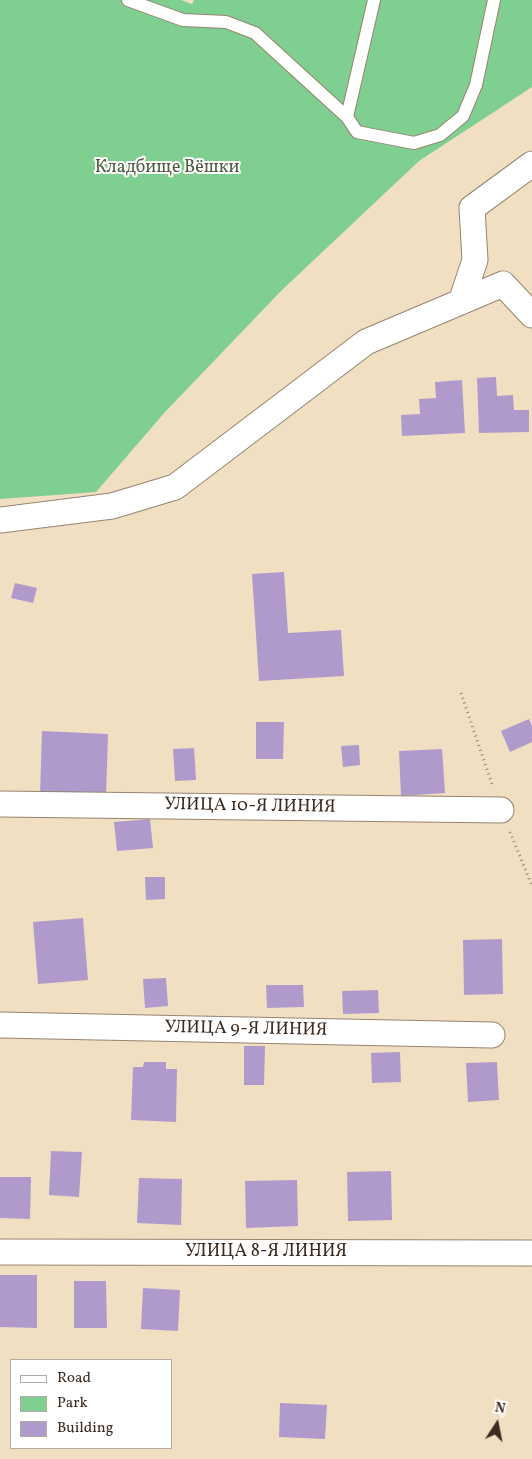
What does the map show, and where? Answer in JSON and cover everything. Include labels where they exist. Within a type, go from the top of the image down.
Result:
[{"type":"street","points":[[461,302],[475,260],[472,208],[532,164]]},
{"type":"street","points":[[0,520],[112,506],[175,487],[366,342],[504,284],[532,315]]},
{"type":"street","name":"УЛИЦА 10-Я ЛИНИЯ","points":[[0,804],[501,810]]},
{"type":"street","name":"УЛИЦА 9-Я ЛИНИЯ","points":[[0,1025],[492,1035]]},
{"type":"street","name":"УЛИЦА 8-Я ЛИНИЯ","points":[[0,1252],[532,1253]]},
{"type":"lane","points":[[128,0],[183,20],[226,22],[255,33],[347,117],[357,132],[414,143],[440,136],[463,116],[476,85],[494,0]]},
{"type":"lane","points":[[347,117],[374,0]]},
{"type":"green space","name":"Кладбище Вёшки","points":[[0,0],[181,0],[192,4],[194,0],[532,0],[532,87],[419,161],[281,291],[165,412],[96,492],[0,499]]},
{"type":"building","points":[[496,377],[497,396],[513,395],[514,410],[529,410],[529,432],[479,433],[477,378]]},
{"type":"building","points":[[462,380],[465,433],[402,436],[401,415],[420,414],[419,399],[436,398],[435,382]]},
{"type":"building","points":[[284,572],[288,633],[341,630],[344,676],[259,681],[252,574]]},
{"type":"building","points":[[15,583],[37,588],[33,603],[11,598]]},
{"type":"building","points":[[529,719],[532,726],[532,742],[510,752],[501,731]]},
{"type":"building","points":[[256,722],[284,722],[283,759],[256,759]]},
{"type":"building","points":[[42,731],[108,734],[106,797],[40,795]]},
{"type":"building","points":[[359,745],[360,765],[343,767],[341,746]]},
{"type":"building","points":[[194,748],[196,780],[175,781],[173,749]]},
{"type":"building","points":[[442,749],[445,793],[401,796],[399,751]]},
{"type":"building","points":[[150,819],[153,848],[117,851],[114,822]]},
{"type":"building","points":[[145,877],[165,877],[165,899],[146,900]]},
{"type":"building","points":[[83,918],[88,980],[38,984],[33,922]]},
{"type":"building","points":[[502,939],[503,994],[464,995],[463,940]]},
{"type":"building","points":[[166,978],[168,1006],[145,1008],[143,979]]},
{"type":"building","points":[[266,985],[303,985],[304,1007],[267,1008]]},
{"type":"building","points":[[378,990],[379,1013],[343,1014],[342,991]]},
{"type":"building","points":[[244,1046],[265,1046],[264,1085],[244,1085]]},
{"type":"building","points":[[400,1052],[401,1082],[372,1083],[371,1053]]},
{"type":"building","points":[[144,1062],[166,1062],[166,1069],[177,1069],[176,1122],[131,1120],[133,1067],[143,1067]]},
{"type":"building","points":[[497,1062],[499,1100],[468,1102],[466,1063]]},
{"type":"building","points":[[51,1151],[82,1152],[79,1197],[49,1195]]},
{"type":"building","points":[[391,1171],[392,1220],[348,1221],[347,1172]]},
{"type":"building","points":[[0,1177],[31,1177],[30,1219],[0,1218]]},
{"type":"building","points":[[139,1178],[182,1179],[181,1225],[137,1223]]},
{"type":"building","points":[[297,1180],[298,1226],[246,1228],[245,1181]]},
{"type":"building","points":[[0,1275],[37,1275],[37,1328],[0,1327]]},
{"type":"building","points":[[74,1281],[106,1281],[107,1328],[74,1328]]},
{"type":"building","points":[[143,1288],[180,1290],[178,1331],[141,1329]]},
{"type":"building","points":[[280,1403],[327,1405],[325,1439],[279,1437]]}]
